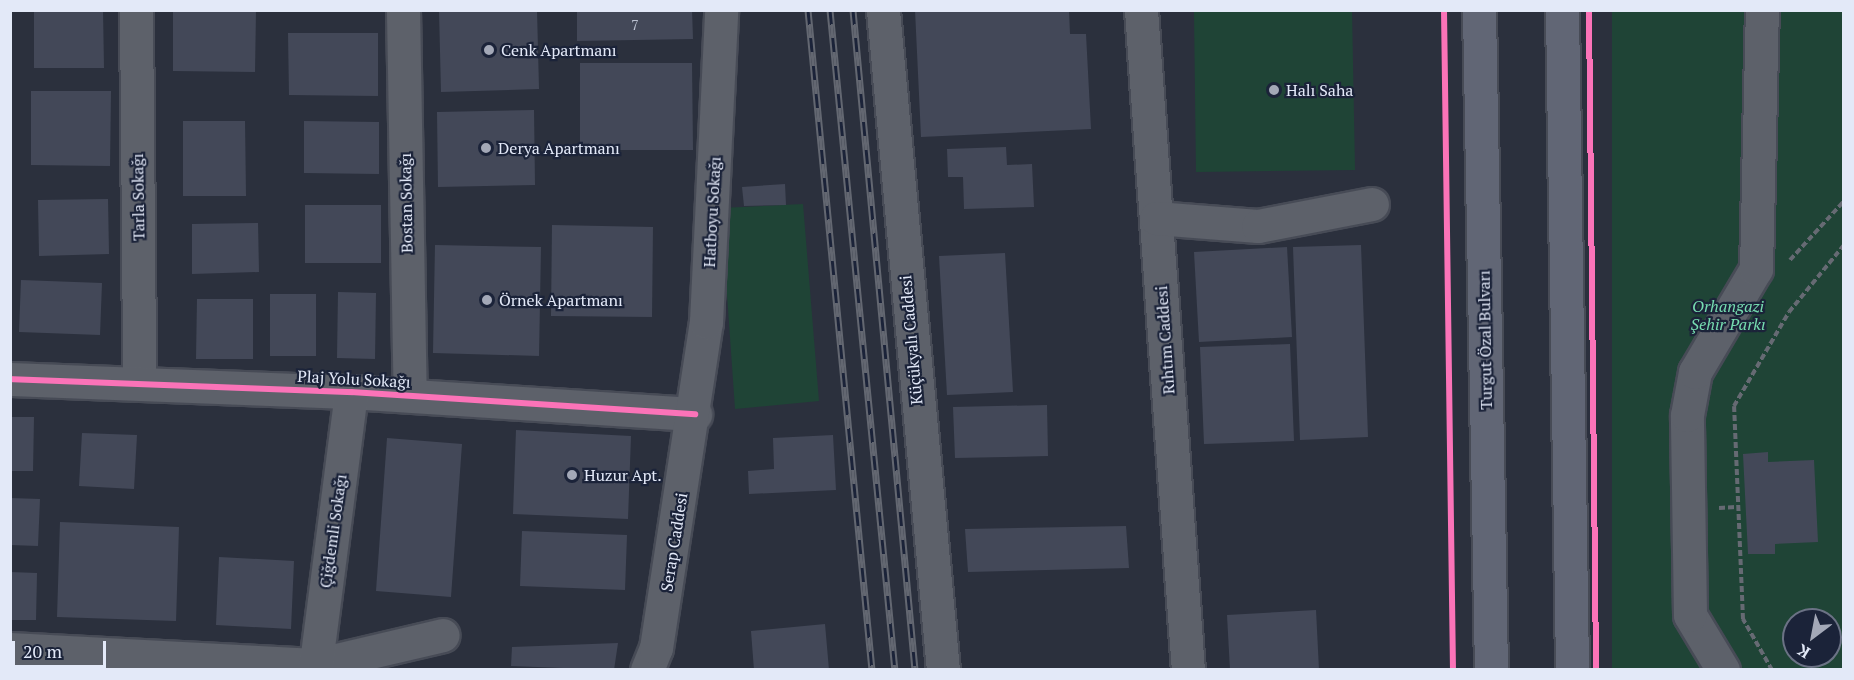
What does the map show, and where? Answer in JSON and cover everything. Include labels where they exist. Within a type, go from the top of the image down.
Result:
[{"type":"highway","name":"Turgut Özal Bulvarı","points":[[1479,10],[1491,669]]},
{"type":"highway","points":[[1562,10],[1572,669]]},
{"type":"street","name":"Tarla Sokağı","points":[[136,10],[139,383]]},
{"type":"street","name":"Bostan Sokağı","points":[[403,10],[410,395]]},
{"type":"street","name":"Hatboyu Sokağı","points":[[695,414],[706,322],[721,10]]},
{"type":"street","name":"Küçükyalı Caddesi","points":[[883,10],[943,669]]},
{"type":"street","name":"Rıhtım Caddesi","points":[[1141,10],[1188,669]]},
{"type":"street","points":[[1723,669],[1690,615],[1687,415],[1695,372],[1756,269],[1762,10]]},
{"type":"street","points":[[1156,218],[1258,226],[1372,204]]},
{"type":"street","name":"Plaj Yolu Sokağı","points":[[10,379],[410,395],[695,414]]},
{"type":"street","name":"Çiğdemli Sokağı","points":[[315,667],[351,392]]},
{"type":"street","name":"Serap Caddesi","points":[[647,669],[656,648],[695,414]]},
{"type":"street","points":[[10,650],[315,667],[443,635]]},
{"type":"path","points":[[1783,268],[1844,201]]},
{"type":"path","points":[[1772,669],[1743,619],[1734,406],[1789,312],[1844,245]]},
{"type":"green space","name":"Halı Saha","points":[[1194,11],[1352,11],[1355,170],[1196,172]]},
{"type":"green space","name":"Orhangazi Şehir Parkı","points":[[1612,11],[1843,11],[1843,669],[1612,669]]},
{"type":"green space","points":[[803,204],[819,401],[735,409],[721,208]]},
{"type":"building","points":[[34,10],[103,10],[104,68],[34,68]]},
{"type":"building","points":[[173,10],[256,10],[255,72],[173,71]]},
{"type":"building","name":"Cenk Apartmanı","points":[[439,10],[537,10],[539,89],[441,92]]},
{"type":"building","points":[[577,10],[692,10],[693,39],[577,41]]},
{"type":"building","points":[[915,10],[1069,10],[1070,34],[1086,34],[1091,129],[921,137]]},
{"type":"building","points":[[288,33],[378,33],[378,96],[289,95]]},
{"type":"building","points":[[580,63],[692,63],[693,150],[580,150]]},
{"type":"building","points":[[31,91],[111,91],[110,166],[31,165]]},
{"type":"building","name":"Derya Apartmanı","points":[[534,110],[535,185],[438,187],[437,112]]},
{"type":"building","points":[[183,121],[245,121],[246,196],[183,196]]},
{"type":"building","points":[[304,121],[379,122],[379,174],[304,173]]},
{"type":"building","points":[[1006,147],[1007,165],[1032,164],[1034,207],[964,209],[963,177],[948,177],[947,149]]},
{"type":"building","points":[[785,184],[786,205],[744,206],[742,187]]},
{"type":"building","points":[[108,199],[109,254],[39,256],[38,200]]},
{"type":"building","points":[[305,205],[381,205],[381,263],[305,263]]},
{"type":"building","points":[[258,223],[259,272],[192,274],[192,224]]},
{"type":"building","points":[[552,225],[653,227],[652,317],[551,316]]},
{"type":"building","name":"Örnek Apartmanı","points":[[435,245],[541,247],[539,356],[433,353]]},
{"type":"building","points":[[1361,245],[1368,437],[1300,440],[1293,247]]},
{"type":"building","points":[[1287,247],[1292,337],[1199,342],[1194,252]]},
{"type":"building","points":[[1005,253],[1013,392],[947,395],[939,256]]},
{"type":"building","points":[[21,280],[102,283],[100,335],[19,332]]},
{"type":"building","points":[[338,292],[376,293],[375,359],[337,358]]},
{"type":"building","points":[[270,294],[316,294],[316,356],[270,356]]},
{"type":"building","points":[[197,299],[253,299],[253,359],[196,359]]},
{"type":"building","points":[[1290,344],[1294,441],[1204,444],[1200,347]]},
{"type":"building","points":[[1047,405],[1048,456],[955,458],[953,407]]},
{"type":"building","points":[[10,417],[34,417],[33,471],[10,471]]},
{"type":"building","name":"Huzur Apt.","points":[[516,430],[631,436],[628,519],[513,514]]},
{"type":"building","points":[[82,433],[137,435],[134,489],[79,486]]},
{"type":"building","points":[[833,435],[836,490],[749,494],[748,471],[774,469],[773,438]]},
{"type":"building","points":[[387,438],[462,444],[451,597],[376,591]]},
{"type":"building","points":[[1768,452],[1768,462],[1814,460],[1818,542],[1775,544],[1775,554],[1748,554],[1743,454]]},
{"type":"building","points":[[10,498],[40,499],[38,546],[10,545]]},
{"type":"building","points":[[60,522],[179,527],[176,621],[57,617]]},
{"type":"building","points":[[1126,526],[1129,568],[968,572],[965,529]]},
{"type":"building","points":[[522,531],[627,535],[625,590],[520,586]]},
{"type":"building","points":[[219,557],[294,561],[291,629],[216,625]]},
{"type":"building","points":[[10,572],[37,573],[36,620],[10,620]]},
{"type":"building","points":[[1316,610],[1319,670],[1230,670],[1227,615]]},
{"type":"building","points":[[825,624],[829,670],[754,670],[751,631]]},
{"type":"building","points":[[618,643],[614,670],[511,666],[512,647]]},
{"type":"railway","points":[[808,10],[872,670]]},
{"type":"railway","points":[[830,10],[895,670]]},
{"type":"railway","points":[[853,10],[915,670]]},
{"type":"cycle path","points":[[1444,10],[1453,670]]},
{"type":"cycle path","points":[[1589,10],[1596,670]]},
{"type":"cycle path","points":[[10,379],[351,392],[695,414]]},
{"type":"place","name":"Cenk Apartmanı","points":[[489,50]]},
{"type":"place","name":"Halı Saha","points":[[1274,90]]},
{"type":"place","name":"Derya Apartmanı","points":[[486,148]]},
{"type":"place","name":"Örnek Apartmanı","points":[[487,300]]},
{"type":"place","name":"Huzur Apt.","points":[[572,475]]}]
